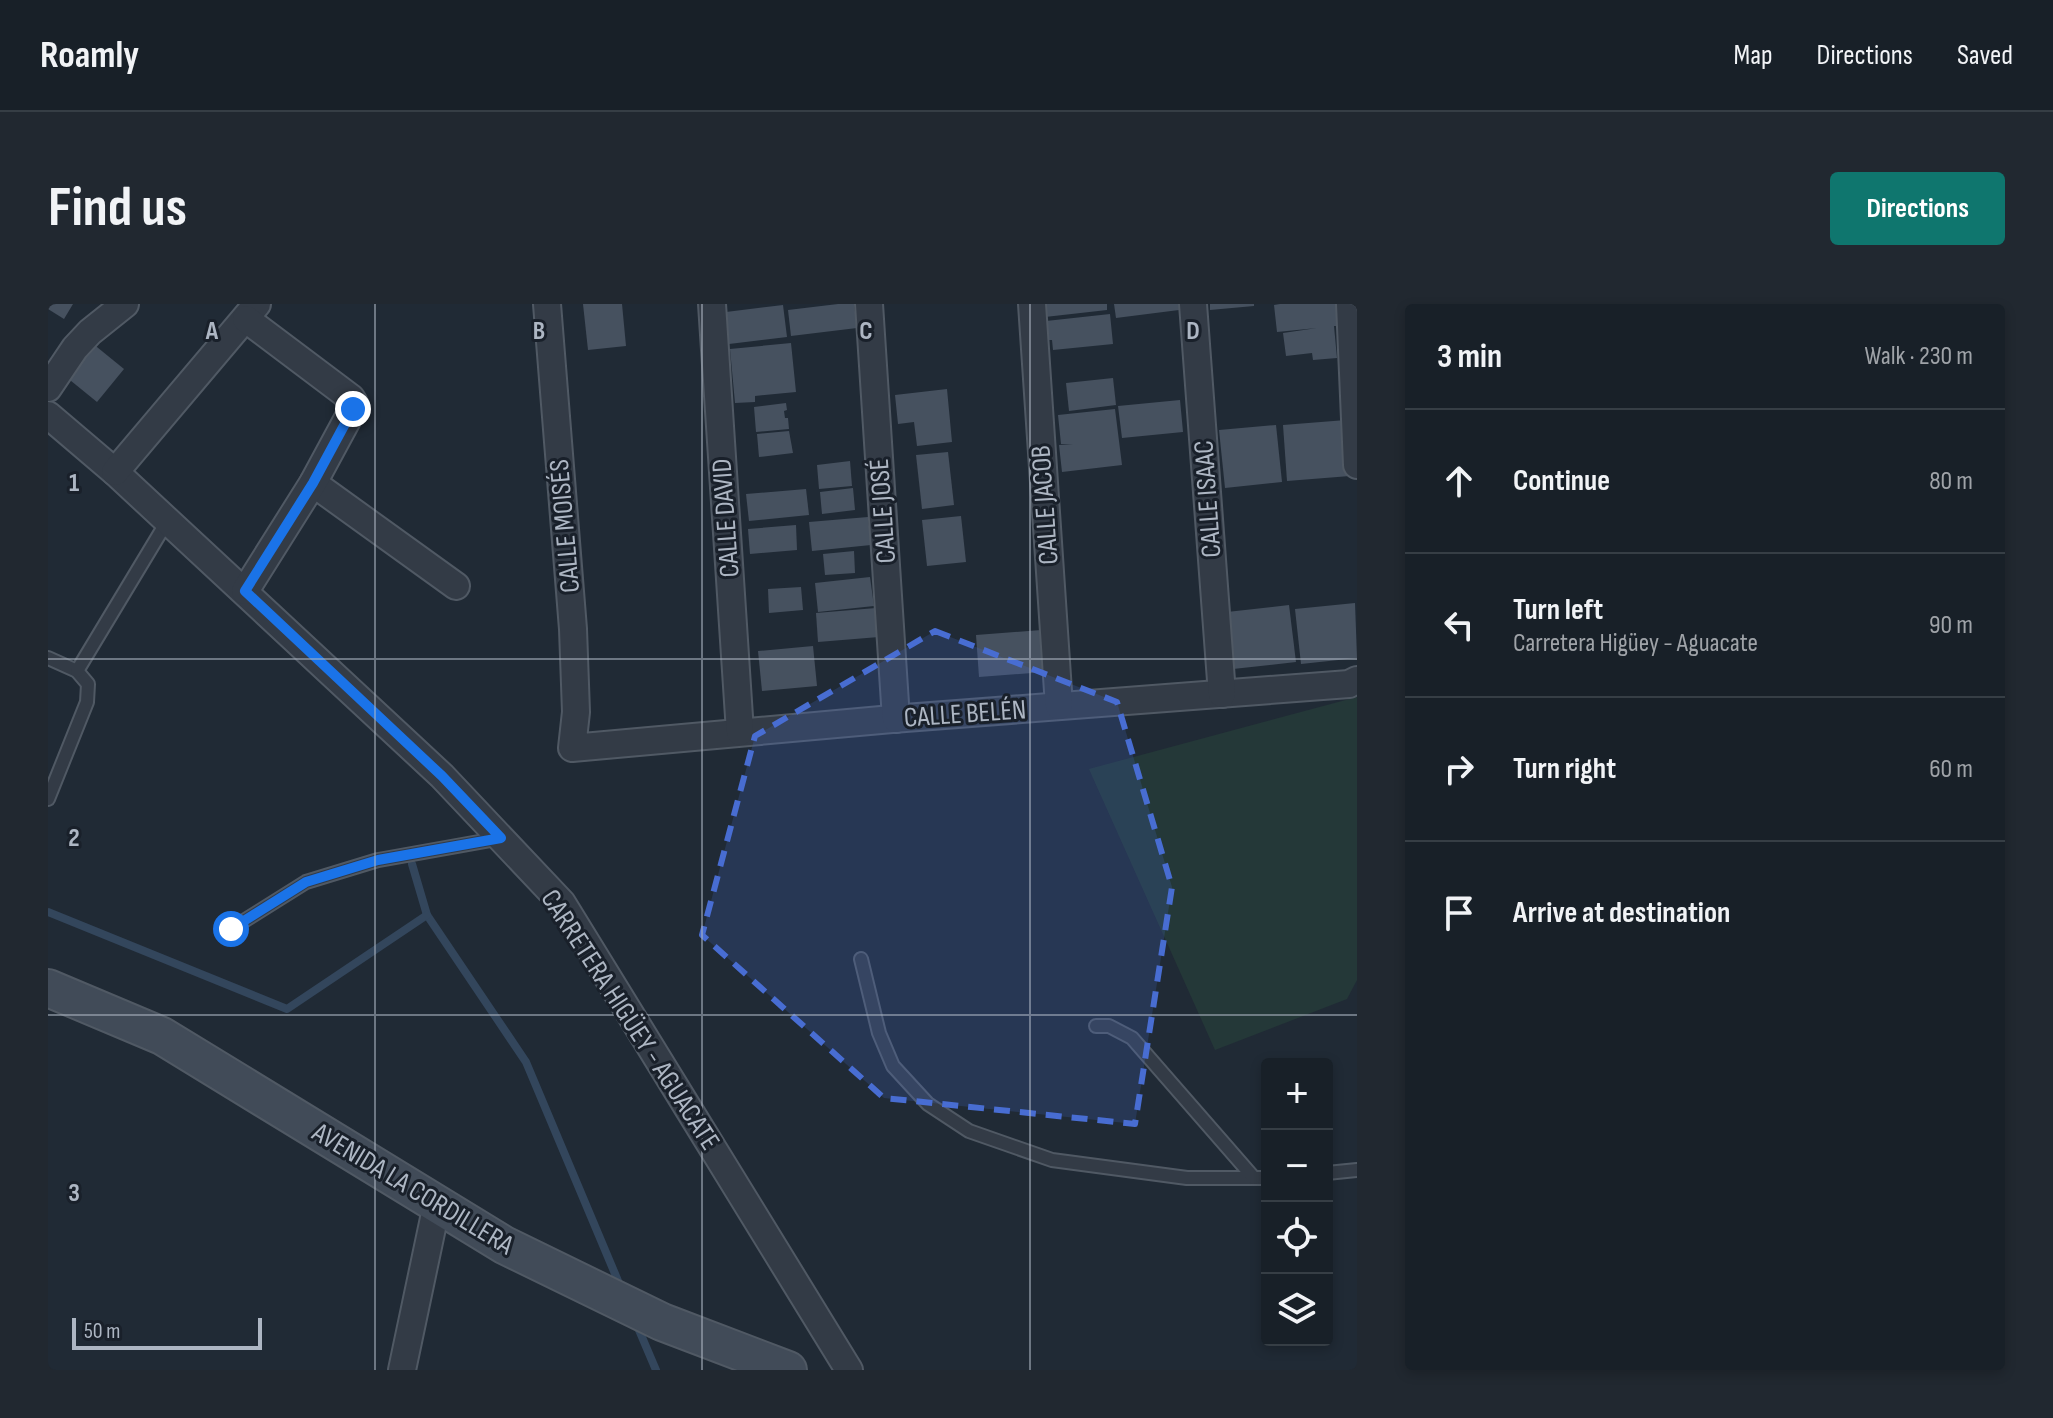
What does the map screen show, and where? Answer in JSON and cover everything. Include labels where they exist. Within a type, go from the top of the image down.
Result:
[{"type":"main road","name":"AVENIDA LA CORDILLERA","points":[[48,988],[162,1036],[504,1245],[662,1322],[788,1370]]},
{"type":"street","points":[[48,388],[75,348],[125,304]]},
{"type":"street","name":"CALLE MOISÉS","points":[[547,304],[573,629],[576,712],[572,748]]},
{"type":"street","name":"CALLE DAVID","points":[[712,304],[740,732]]},
{"type":"street","name":"CALLE JOSÉ","points":[[869,304],[896,719]]},
{"type":"street","name":"CALLE JACOB","points":[[1032,304],[1059,706]]},
{"type":"street","name":"CALLE ISAAC","points":[[1193,304],[1222,694]]},
{"type":"street","points":[[1350,304],[1357,465]]},
{"type":"street","points":[[115,472],[252,311],[351,398],[353,409],[313,483],[245,591]]},
{"type":"street","name":"CARRETERA HIGÜEY - AGUACATE","points":[[48,415],[168,520],[442,776],[562,903],[849,1370]]},
{"type":"street","points":[[313,483],[456,586]]},
{"type":"street","name":"CALLE BELÉN","points":[[572,748],[1349,684],[1357,680]]},
{"type":"street","points":[[402,1370],[437,1204]]},
{"type":"lane","points":[[77,671],[168,520]]},
{"type":"lane","points":[[48,658],[77,671],[88,684],[87,702],[48,799]]},
{"type":"lane","points":[[231,929],[306,882],[378,860],[501,838]]},
{"type":"lane","points":[[861,959],[879,1033],[893,1066],[928,1104],[969,1131],[1052,1160],[1187,1178],[1261,1178]]},
{"type":"lane","points":[[1096,1026],[1109,1026],[1132,1038],[1261,1178]]},
{"type":"lane","points":[[1333,1172],[1357,1170]]},
{"type":"highlighted area","points":[[935,631],[1117,702],[1172,887],[1135,1124],[884,1098],[702,935],[755,736]]},
{"type":"green space","points":[[1357,697],[1357,980],[1347,999],[1215,1050],[1089,769]]},
{"type":"building","points":[[48,304],[73,304],[64,319],[48,309]]},
{"type":"building","points":[[583,304],[622,304],[626,346],[588,350]]},
{"type":"building","points":[[854,304],[857,328],[791,336],[788,310]]},
{"type":"building","points":[[1044,304],[1107,304],[1107,310],[1045,317]]},
{"type":"building","points":[[1114,304],[1179,304],[1179,310],[1116,318]]},
{"type":"building","points":[[1210,304],[1254,304],[1254,306],[1210,310]]},
{"type":"building","points":[[1337,304],[1339,326],[1334,326],[1337,358],[1313,360],[1312,353],[1286,356],[1283,333],[1317,328],[1277,332],[1274,305]]},
{"type":"building","points":[[783,305],[787,337],[729,344],[726,312]]},
{"type":"building","points":[[1110,314],[1113,344],[1053,350],[1052,340],[1048,340],[1046,321]]},
{"type":"building","points":[[92,343],[124,369],[97,402],[65,376]]},
{"type":"building","points":[[791,343],[796,392],[755,396],[755,402],[735,403],[730,349]]},
{"type":"building","points":[[1113,378],[1116,405],[1069,411],[1066,383]]},
{"type":"building","points":[[947,389],[952,442],[917,446],[914,422],[898,424],[895,395]]},
{"type":"building","points":[[1180,400],[1183,432],[1122,438],[1118,406]]},
{"type":"building","points":[[786,403],[787,410],[784,411],[789,429],[756,432],[754,407]]},
{"type":"building","points":[[1115,409],[1122,465],[1062,472],[1059,445],[1073,444],[1061,444],[1058,415]]},
{"type":"building","points":[[1346,420],[1350,476],[1287,481],[1283,425]]},
{"type":"building","points":[[1276,425],[1282,482],[1225,488],[1219,430]]},
{"type":"building","points":[[789,431],[793,453],[759,457],[757,434]]},
{"type":"building","points":[[948,452],[954,505],[922,509],[916,455]]},
{"type":"building","points":[[850,461],[852,486],[819,489],[817,465]]},
{"type":"building","points":[[853,488],[855,510],[822,514],[820,492]]},
{"type":"building","points":[[806,489],[809,515],[749,521],[746,494]]},
{"type":"building","points":[[961,516],[966,562],[927,566],[922,520]]},
{"type":"building","points":[[868,517],[871,545],[812,551],[809,522]]},
{"type":"building","points":[[796,525],[797,550],[750,554],[748,529]]},
{"type":"building","points":[[854,551],[855,573],[825,575],[823,554]]},
{"type":"building","points":[[870,577],[874,606],[818,612],[815,583]]},
{"type":"building","points":[[801,587],[803,610],[769,613],[768,589]]},
{"type":"building","points":[[1355,603],[1357,658],[1301,664],[1295,609]]},
{"type":"building","points":[[1289,605],[1296,662],[1233,669],[1227,612]]},
{"type":"building","points":[[876,608],[879,637],[818,642],[816,613]]},
{"type":"building","points":[[1041,630],[1045,672],[979,677],[976,635]]},
{"type":"building","points":[[813,646],[817,686],[762,691],[758,651]]},
{"type":"waterway","points":[[412,864],[427,915],[526,1062],[621,1288]]},
{"type":"waterway","points":[[48,912],[287,1009],[427,915]]},
{"type":"waterway","points":[[636,1323],[656,1370]]},
{"type":"route","points":[[231,929],[306,882],[378,860],[501,838],[442,776],[245,591],[313,483],[353,409]]}]
